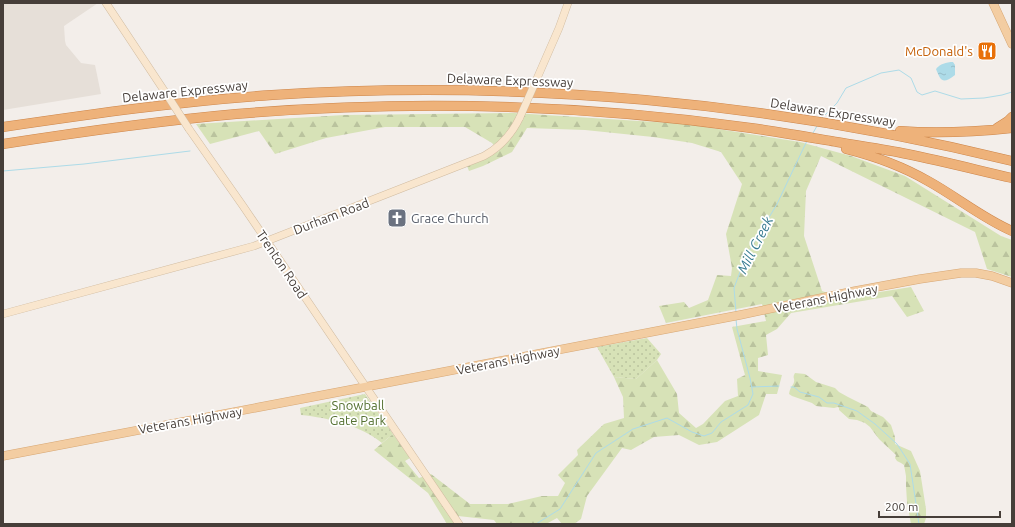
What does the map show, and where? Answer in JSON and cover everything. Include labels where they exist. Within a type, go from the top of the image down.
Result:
[{"type":"highway","name":"Delaware Expressway","points":[[3,128],[126,109],[292,94],[397,91],[498,91],[626,98],[720,108],[829,123],[924,141],[1012,161]]},
{"type":"highway","points":[[3,144],[118,127],[235,115],[337,108],[490,107],[610,114],[752,128],[816,140],[904,153],[1012,178]]},
{"type":"highway","points":[[992,130],[1012,117]]},
{"type":"highway","points":[[862,129],[935,133],[1012,128]]},
{"type":"highway","points":[[816,140],[864,154],[904,168],[934,184],[986,218],[1012,231]]},
{"type":"main road","name":"Trenton Road","points":[[106,3],[189,129],[459,524]]},
{"type":"main road","name":"Durham Road","points":[[3,314],[236,251],[266,241],[492,152],[504,142],[520,117],[559,28],[568,3]]},
{"type":"main road","points":[[993,3],[1012,44]]},
{"type":"main road","name":"Veterans Highway","points":[[3,456],[736,316],[855,291],[961,273],[984,274],[1012,283]]},
{"type":"shaded area","points":[[3,3],[98,3],[64,26],[66,45],[81,63],[95,65],[101,94],[3,110]]},
{"type":"green space","points":[[514,113],[686,124],[800,142],[851,156],[905,176],[1001,236],[1012,240],[1012,277],[987,269],[975,232],[821,156],[806,191],[804,236],[822,291],[842,298],[911,287],[924,311],[907,317],[892,296],[791,313],[777,329],[766,335],[768,355],[758,358],[758,371],[782,375],[777,394],[766,394],[759,415],[717,442],[699,445],[679,435],[654,437],[631,450],[622,448],[587,496],[581,519],[574,524],[562,524],[557,518],[546,524],[497,524],[494,520],[458,516],[462,524],[447,524],[428,493],[374,450],[393,434],[410,458],[405,461],[419,478],[431,474],[470,504],[508,504],[542,496],[558,496],[565,483],[558,475],[578,455],[577,450],[604,424],[624,418],[623,397],[614,377],[636,379],[657,360],[677,394],[679,413],[696,428],[703,424],[725,401],[738,396],[737,379],[745,375],[732,327],[766,321],[762,304],[666,323],[659,306],[684,302],[689,308],[708,300],[717,275],[731,276],[732,268],[726,234],[742,184],[721,152],[692,143],[653,137],[585,130],[527,128],[512,152],[469,171],[467,166],[499,151],[492,143],[465,127],[385,127],[326,138],[275,154],[259,131],[210,144],[196,124],[344,115]]},
{"type":"green space","points":[[647,338],[661,354],[657,360],[636,379],[614,377],[597,347]]},
{"type":"green space","points":[[795,373],[805,374],[816,382],[835,388],[839,392],[868,407],[871,411],[883,417],[891,425],[895,437],[895,444],[911,451],[920,471],[926,509],[924,524],[911,524],[907,502],[904,465],[897,461],[895,458],[896,455],[879,439],[870,427],[865,423],[849,419],[839,410],[838,407],[816,406],[789,394],[794,382]]},
{"type":"green space","name":"Snowball Gate Park","points":[[365,394],[393,434],[382,443],[364,431],[344,423],[301,415],[300,408]]},
{"type":"water","points":[[953,62],[955,65],[955,75],[948,80],[941,79],[936,69],[943,64]]},
{"type":"waterway","name":"Mill Creek","points":[[822,118],[837,103],[846,88],[881,73],[899,70],[911,78],[917,92],[922,95],[935,91],[961,99],[984,98],[1012,92]]},
{"type":"waterway","name":"Mill Creek","points":[[813,133],[817,126]]},
{"type":"waterway","name":"Mill Creek","points":[[736,312],[734,288],[746,256],[777,204],[807,141]]},
{"type":"waterway","points":[[3,171],[84,164],[190,151]]},
{"type":"waterway","name":"Mill Creek","points":[[536,524],[560,509],[596,453],[633,429],[667,418],[692,432],[704,436],[712,433],[721,422],[748,405],[753,394],[737,329],[736,319]]},
{"type":"waterway","points":[[752,387],[779,386]]},
{"type":"waterway","points":[[791,387],[794,387],[800,392],[819,397],[827,403],[834,403],[857,411],[875,424],[897,444],[910,464],[919,524]]},
{"type":"place","name":"McDonald's","points":[[987,51]]},
{"type":"place","name":"Grace Church","points":[[397,218]]}]
